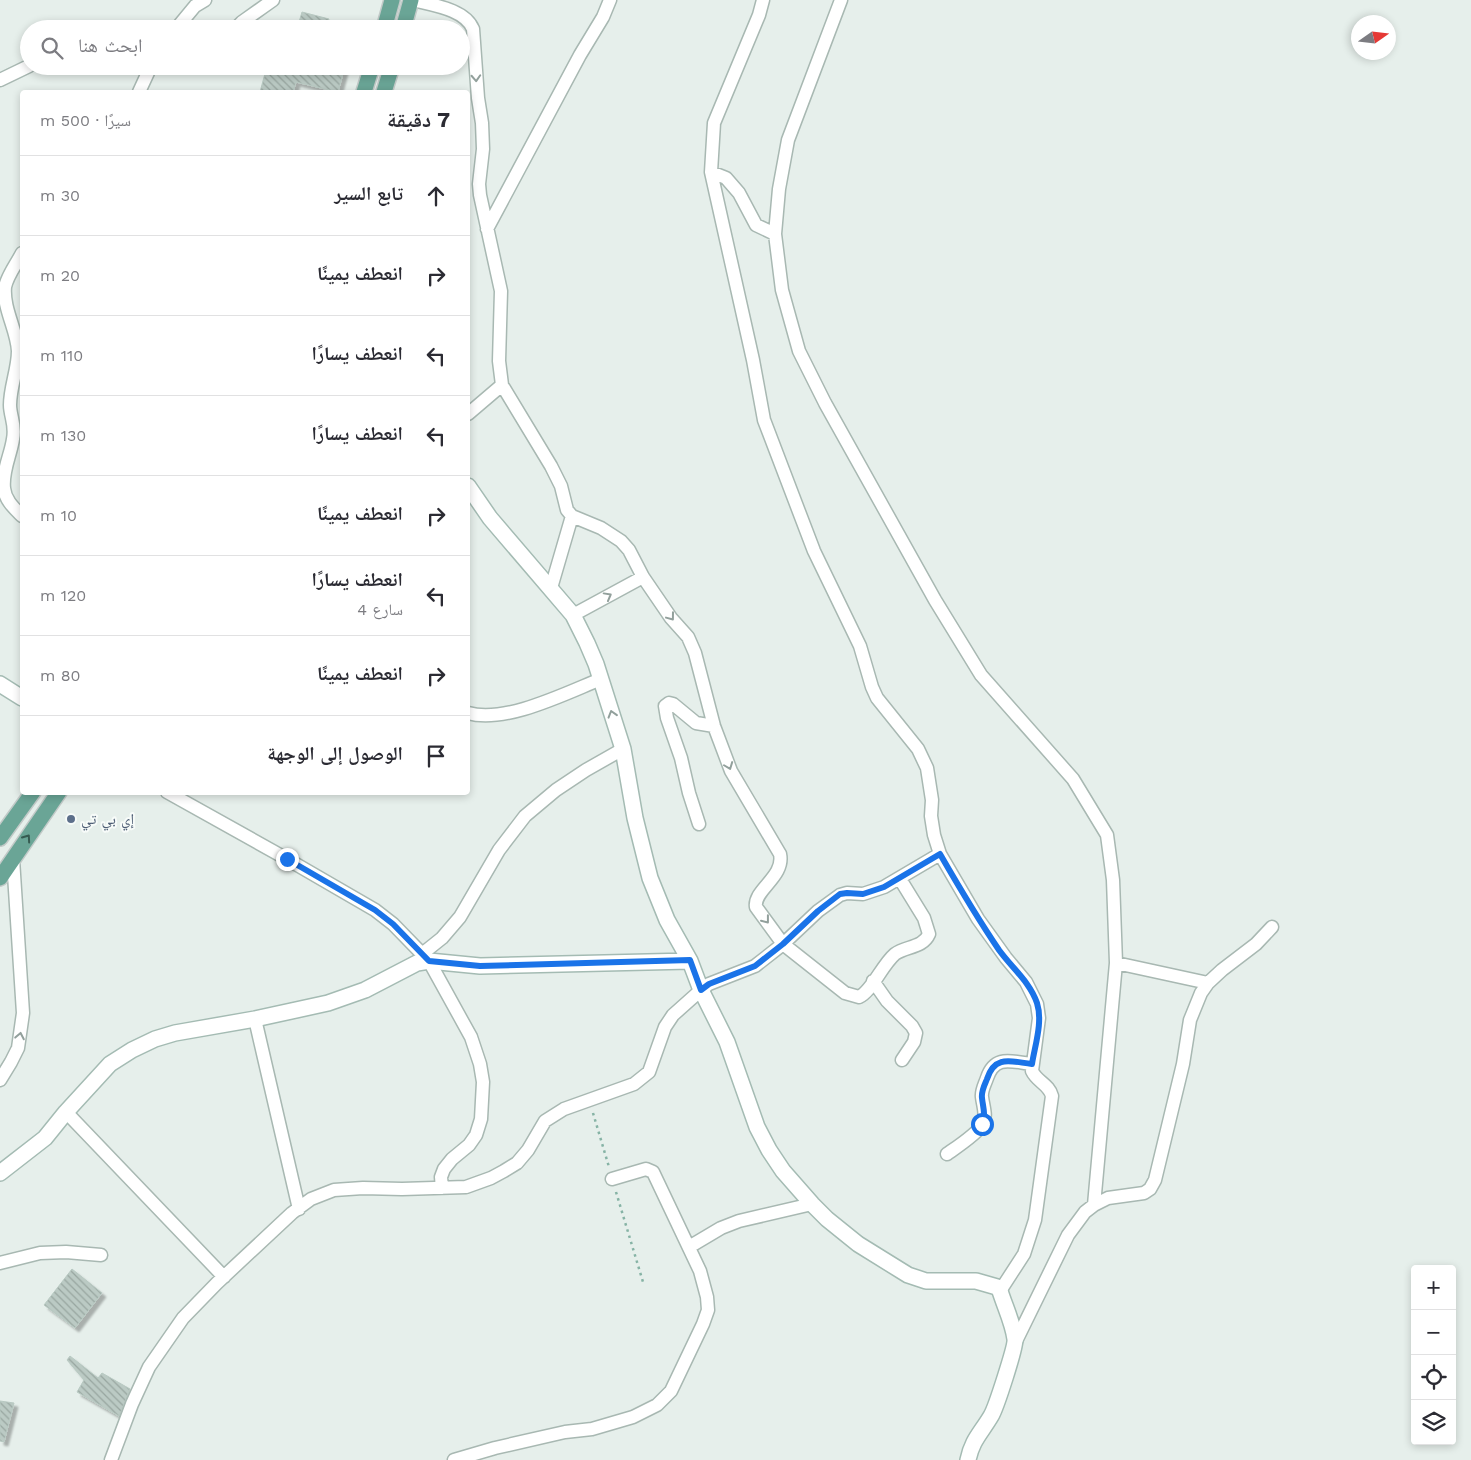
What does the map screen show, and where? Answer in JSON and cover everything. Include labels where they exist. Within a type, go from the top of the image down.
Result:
[{"type":"main road","points":[[386,20],[392,0]]},
{"type":"main road","points":[[406,20],[412,0]]},
{"type":"main road","points":[[365,90],[369,75]]},
{"type":"main road","points":[[385,90],[389,75]]},
{"type":"main road","points":[[470,489],[490,518],[573,615],[587,643],[601,679],[623,749],[635,818],[650,878],[667,920],[690,960],[701,990],[727,1042],[757,1127],[769,1150],[812,1204],[858,1244],[908,1275],[926,1281],[976,1281],[996,1287],[1000,1291],[1016,1341],[997,1406],[976,1436],[970,1448],[968,1460]]},
{"type":"main road","points":[[0,684],[20,697]]},
{"type":"main road","points":[[0,838],[31,795]]},
{"type":"main road","points":[[0,878],[57,795]]},
{"type":"main road","points":[[0,1173],[45,1138],[110,1064],[132,1050],[155,1039],[175,1033],[255,1019],[328,1003],[365,990],[425,958],[480,966],[690,960]]},
{"type":"street","points":[[183,20],[195,6],[205,0]]},
{"type":"street","points":[[245,20],[273,0]]},
{"type":"street","points":[[412,0],[460,14],[468,20]]},
{"type":"street","points":[[488,229],[567,79],[603,17],[610,0]]},
{"type":"street","points":[[763,0],[759,15],[714,123],[711,172],[766,426],[814,551],[860,646],[877,698],[918,749],[927,768],[932,800],[931,816],[940,854],[978,919],[1026,982],[1037,1004],[1039,1018],[1032,1064],[1034,1076],[1048,1087],[1052,1096],[1039,1198],[1035,1220],[1024,1254],[1000,1291]]},
{"type":"street","points":[[841,0],[788,140],[778,189],[775,234],[782,290],[800,351],[825,403],[935,600],[981,675],[1073,779],[1107,836],[1113,880],[1116,963],[1094,1205]]},
{"type":"street","points":[[470,24],[473,29],[478,98],[482,123],[483,149],[479,184],[480,195],[501,291],[499,361],[502,385],[551,466],[572,516],[601,528],[621,541],[629,550],[643,576],[671,618],[688,637],[695,653],[714,726],[731,771],[780,854],[781,864],[757,898],[756,907],[783,944],[838,988],[852,996],[862,996],[896,953],[923,942],[929,934],[924,918],[900,879]]},
{"type":"street","points":[[0,80],[20,70]]},
{"type":"street","points":[[140,90],[147,75]]},
{"type":"street","points":[[711,172],[726,178],[739,193],[756,225],[775,234]]},
{"type":"street","points":[[20,259],[6,282],[5,290],[6,304],[18,349],[10,408],[14,420],[14,438],[4,481],[4,503],[20,515]]},
{"type":"street","points":[[470,412],[502,385]]},
{"type":"street","points":[[551,588],[572,516]]},
{"type":"street","points":[[573,615],[643,576]]},
{"type":"street","points":[[470,713],[490,714],[514,711],[601,679]]},
{"type":"street","points":[[699,824],[665,706],[669,703],[673,704],[696,723],[714,726]]},
{"type":"street","points":[[425,958],[460,917],[499,850],[525,816],[556,790],[623,749]]},
{"type":"street","points":[[172,795],[375,910],[393,924],[425,958],[471,1037],[480,1064],[483,1082],[481,1119],[476,1135],[469,1145],[444,1168],[441,1177],[442,1188]]},
{"type":"street","points":[[111,1460],[132,1404],[149,1367],[183,1318],[224,1277],[310,1199],[334,1190],[466,1187],[504,1171],[517,1163],[528,1150],[544,1121],[572,1106],[634,1084],[649,1072],[665,1027],[673,1015],[709,984],[755,966],[840,894],[871,893],[900,879],[940,854]]},
{"type":"street","points":[[0,1080],[18,1048],[23,1013],[13,859]]},
{"type":"street","points":[[1016,1341],[1068,1235],[1085,1212],[1108,1198],[1144,1193],[1150,1189],[1155,1180],[1183,1064],[1190,1020],[1201,993],[1208,983],[1256,944],[1272,927]]},
{"type":"street","points":[[1116,963],[1208,983]]},
{"type":"street","points":[[873,981],[888,1001],[912,1026],[916,1034],[914,1042],[902,1060]]},
{"type":"street","points":[[255,1019],[299,1208]]},
{"type":"street","points":[[947,1154],[982,1124],[985,1113],[982,1092],[989,1071],[995,1065],[1008,1061],[1032,1064]]},
{"type":"street","points":[[66,1112],[224,1277]]},
{"type":"street","points":[[454,1460],[495,1448],[600,1426],[633,1417],[656,1405],[671,1390],[708,1310],[707,1297],[700,1271],[653,1172],[646,1169],[612,1179]]},
{"type":"street","points":[[689,1247],[721,1228],[739,1221],[812,1204]]},
{"type":"street","points":[[0,1263],[40,1253],[66,1252],[101,1255]]},
{"type":"building","points":[[302,12],[329,19],[329,20],[300,20]]},
{"type":"building","points":[[265,75],[343,75],[339,90],[330,90],[296,82],[294,90],[261,90]]},
{"type":"building","points":[[72,1269],[102,1293],[75,1328],[44,1305]]},
{"type":"building","points":[[70,1356],[98,1378],[102,1373],[130,1389],[119,1416],[77,1392],[84,1380],[67,1360]]},
{"type":"building","points":[[0,1401],[14,1403],[4,1442],[0,1441]]},
{"type":"place","name":"إي بي تي","points":[[71,819]]},
{"type":"route","points":[[287,859],[375,910],[393,924],[429,961],[480,966],[690,960],[701,990],[709,984],[744,972],[755,966],[840,894],[871,893],[900,879],[940,854],[978,919],[1026,982],[1037,1004],[1039,1018],[1032,1064],[1003,1061],[989,1071],[982,1092],[985,1113],[982,1124]]}]
